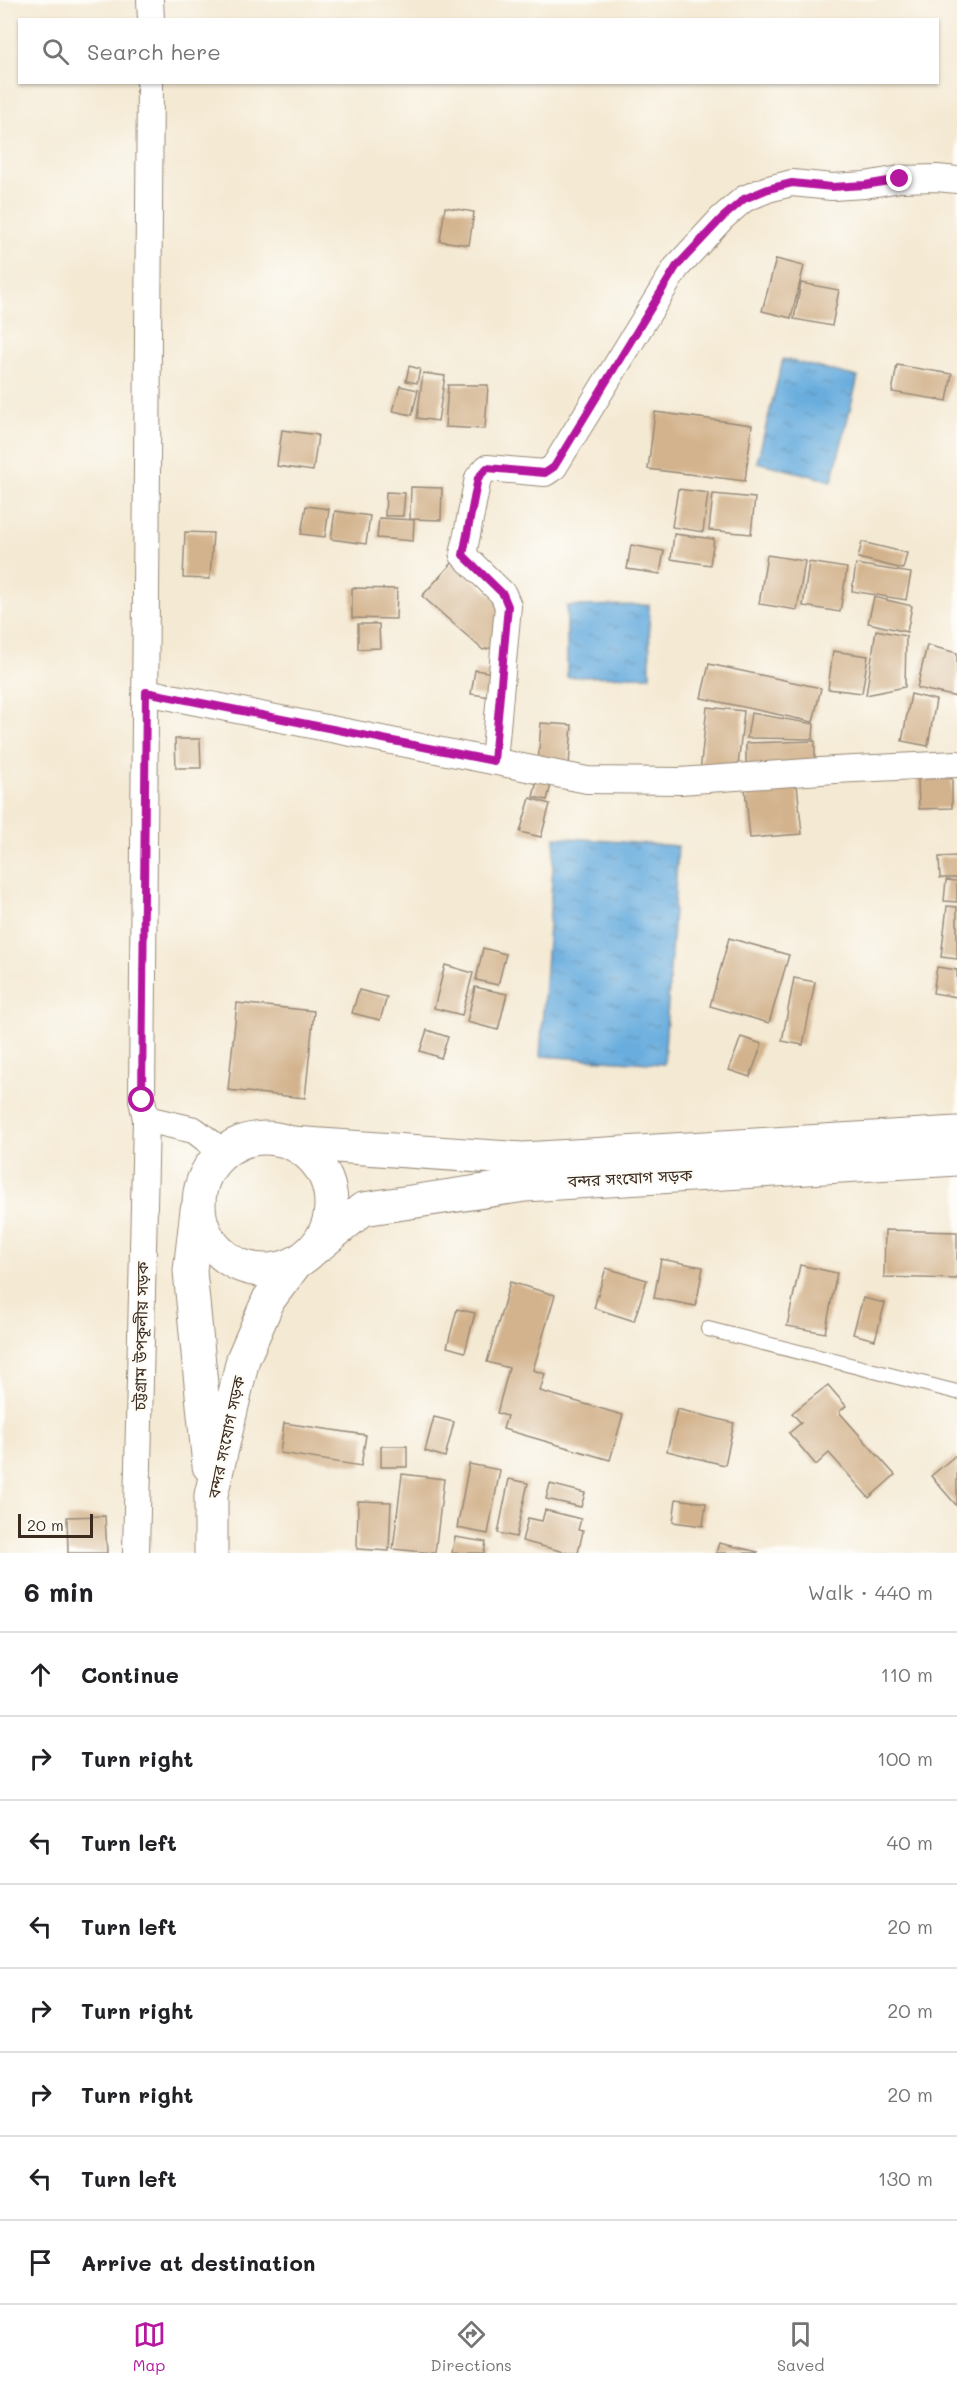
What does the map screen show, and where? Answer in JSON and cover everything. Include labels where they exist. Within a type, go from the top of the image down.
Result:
[{"type":"highway","name":"বন্দর সংযোগ সড়ক","points":[[292,1143],[524,1159],[957,1133]]},
{"type":"highway","points":[[199,1194],[199,1215],[206,1234],[218,1251],[234,1264],[254,1270],[275,1270],[306,1255],[328,1228],[332,1209],[330,1188],[323,1170],[309,1154],[292,1143],[274,1138],[256,1138],[239,1143],[223,1152],[203,1178],[199,1194],[190,1271],[211,1495]]},
{"type":"highway","name":"বন্দর সংযোগ সড়ক","points":[[211,1553],[211,1495],[243,1359],[269,1299],[306,1255],[363,1209],[525,1185],[957,1159]]},
{"type":"street","points":[[150,0],[150,18]]},
{"type":"street","name":"চট্টগ্রাম উপকূলীয় সড়ক","points":[[136,1553],[146,1119],[142,1100],[150,84]]},
{"type":"street","points":[[494,761],[508,606],[503,594],[463,555],[478,478],[487,468],[545,473],[554,467],[676,267],[722,218],[744,199],[768,189],[792,183],[832,187],[865,185],[900,179],[957,180]]},
{"type":"street","points":[[146,692],[587,780],[680,781],[957,764]]},
{"type":"street","points":[[146,1119],[194,1130],[223,1152]]},
{"type":"lane","points":[[708,1329],[957,1392]]},
{"type":"water","points":[[783,359],[858,377],[832,481],[757,462]]},
{"type":"water","points":[[649,605],[650,676],[567,677],[567,606]]},
{"type":"water","points":[[555,837],[678,846],[664,1064],[540,1056]]},
{"type":"building","points":[[445,207],[474,212],[469,245],[440,241]]},
{"type":"building","points":[[776,259],[804,266],[791,318],[762,311]]},
{"type":"building","points":[[801,283],[839,290],[832,326],[794,319]]},
{"type":"building","points":[[897,365],[952,374],[947,401],[892,392]]},
{"type":"building","points":[[409,366],[420,369],[417,383],[406,381]]},
{"type":"building","points":[[423,373],[445,376],[438,421],[417,418]]},
{"type":"building","points":[[448,385],[488,385],[485,429],[445,427]]},
{"type":"building","points":[[400,386],[418,390],[412,415],[393,411]]},
{"type":"building","points":[[655,412],[752,425],[745,481],[648,469]]},
{"type":"building","points":[[282,430],[318,435],[313,471],[277,466]]},
{"type":"building","points":[[411,487],[442,488],[441,520],[410,519]]},
{"type":"building","points":[[678,489],[708,493],[703,532],[672,527]]},
{"type":"building","points":[[386,492],[405,493],[403,516],[385,516]]},
{"type":"building","points":[[713,494],[755,498],[751,534],[709,530]]},
{"type":"building","points":[[306,506],[329,509],[325,537],[301,534]]},
{"type":"building","points":[[335,511],[370,516],[366,544],[331,539]]},
{"type":"building","points":[[379,518],[414,520],[413,541],[377,538]]},
{"type":"building","points":[[185,532],[213,533],[210,579],[183,578]]},
{"type":"building","points":[[674,534],[714,539],[710,565],[671,559]]},
{"type":"building","points":[[862,542],[907,553],[903,569],[858,558]]},
{"type":"building","points":[[631,545],[664,551],[660,574],[627,569]]},
{"type":"building","points":[[767,555],[805,561],[797,610],[759,604]]},
{"type":"building","points":[[453,562],[500,603],[497,646],[483,650],[422,596]]},
{"type":"building","points":[[809,562],[847,568],[840,612],[803,606]]},
{"type":"building","points":[[856,564],[911,573],[906,600],[852,591]]},
{"type":"building","points":[[352,588],[397,589],[396,619],[352,618]]},
{"type":"building","points":[[874,597],[912,606],[907,632],[868,623]]},
{"type":"building","points":[[358,624],[379,624],[380,648],[358,649]]},
{"type":"building","points":[[876,630],[906,636],[905,687],[866,695]]},
{"type":"building","points":[[927,645],[957,653],[957,697],[917,688]]},
{"type":"building","points":[[833,651],[868,656],[862,693],[828,689]]},
{"type":"building","points":[[709,664],[821,688],[813,722],[701,698]]},
{"type":"building","points":[[475,670],[494,673],[490,697],[471,694]]},
{"type":"building","points":[[911,694],[936,700],[928,746],[902,741]]},
{"type":"building","points":[[707,707],[744,711],[737,776],[700,772]]},
{"type":"building","points":[[751,713],[814,724],[813,739],[747,738]]},
{"type":"building","points":[[541,723],[572,725],[569,766],[538,764]]},
{"type":"building","points":[[175,739],[200,739],[201,768],[176,768]]},
{"type":"building","points":[[815,741],[815,765],[746,767],[746,743]]},
{"type":"building","points":[[538,777],[552,781],[547,800],[533,797]]},
{"type":"building","points":[[952,778],[952,808],[919,809],[918,779]]},
{"type":"building","points":[[797,784],[802,834],[750,838],[745,788]]},
{"type":"building","points":[[530,798],[550,804],[541,837],[520,832]]},
{"type":"building","points":[[957,856],[957,878],[940,878],[939,857]]},
{"type":"building","points":[[946,880],[957,881],[957,902],[944,901]]},
{"type":"building","points":[[947,906],[957,907],[957,959],[941,957]]},
{"type":"building","points":[[729,938],[789,955],[769,1023],[710,1006]]},
{"type":"building","points":[[483,948],[506,954],[498,985],[476,980]]},
{"type":"building","points":[[445,965],[473,973],[462,1015],[434,1008]]},
{"type":"building","points":[[937,967],[957,970],[957,997],[933,993]]},
{"type":"building","points":[[794,978],[815,982],[803,1045],[782,1041]]},
{"type":"building","points":[[475,987],[507,994],[498,1030],[467,1022]]},
{"type":"building","points":[[359,990],[387,997],[380,1020],[352,1013]]},
{"type":"building","points":[[237,1003],[314,1011],[305,1098],[228,1090]]},
{"type":"building","points":[[427,1030],[448,1037],[441,1058],[420,1051]]},
{"type":"building","points":[[741,1037],[762,1044],[750,1077],[729,1070]]},
{"type":"building","points":[[885,1230],[957,1232],[957,1279],[884,1277]]},
{"type":"building","points":[[661,1259],[703,1267],[696,1306],[654,1298]]},
{"type":"building","points":[[800,1265],[837,1273],[825,1333],[787,1326]]},
{"type":"building","points":[[606,1268],[647,1280],[634,1321],[594,1308]]},
{"type":"building","points":[[510,1282],[555,1295],[533,1370],[545,1374],[540,1391],[623,1415],[610,1460],[503,1429],[507,1416],[497,1413],[509,1368],[487,1362]]},
{"type":"building","points":[[863,1298],[885,1303],[875,1340],[853,1334]]},
{"type":"building","points":[[457,1309],[475,1313],[465,1352],[447,1347]]},
{"type":"building","points":[[828,1385],[846,1406],[839,1412],[895,1475],[869,1498],[829,1453],[816,1465],[789,1433],[801,1423],[792,1413]]},
{"type":"building","points":[[677,1409],[734,1423],[725,1465],[667,1451]]},
{"type":"building","points":[[434,1417],[454,1422],[445,1457],[425,1451]]},
{"type":"building","points":[[284,1423],[366,1435],[361,1466],[280,1453]]},
{"type":"building","points":[[381,1446],[407,1446],[407,1467],[381,1467]]},
{"type":"building","points":[[957,1454],[957,1506],[931,1476]]},
{"type":"building","points":[[469,1464],[500,1470],[488,1534],[457,1528]]},
{"type":"building","points":[[402,1474],[444,1479],[435,1553],[393,1549]]},
{"type":"building","points":[[509,1479],[528,1483],[516,1537],[498,1533]]},
{"type":"building","points":[[550,1484],[585,1493],[581,1507],[546,1499]]},
{"type":"building","points":[[676,1499],[706,1503],[703,1526],[673,1522]]},
{"type":"building","points":[[358,1501],[391,1502],[389,1551],[357,1549]]},
{"type":"building","points":[[545,1510],[581,1519],[578,1530],[583,1531],[578,1553],[568,1553],[522,1541],[528,1518],[542,1521]]},
{"type":"building","points":[[105,1516],[107,1553],[68,1553],[67,1517]]},
{"type":"building","points":[[455,1537],[486,1542],[484,1553],[452,1553]]},
{"type":"building","points":[[719,1543],[758,1552],[716,1553]]},
{"type":"route","points":[[142,1100],[146,692],[494,761],[508,606],[503,594],[463,555],[478,478],[487,468],[545,473],[554,467],[676,267],[722,218],[744,199],[768,189],[792,183],[832,187],[865,185],[900,179]]}]
